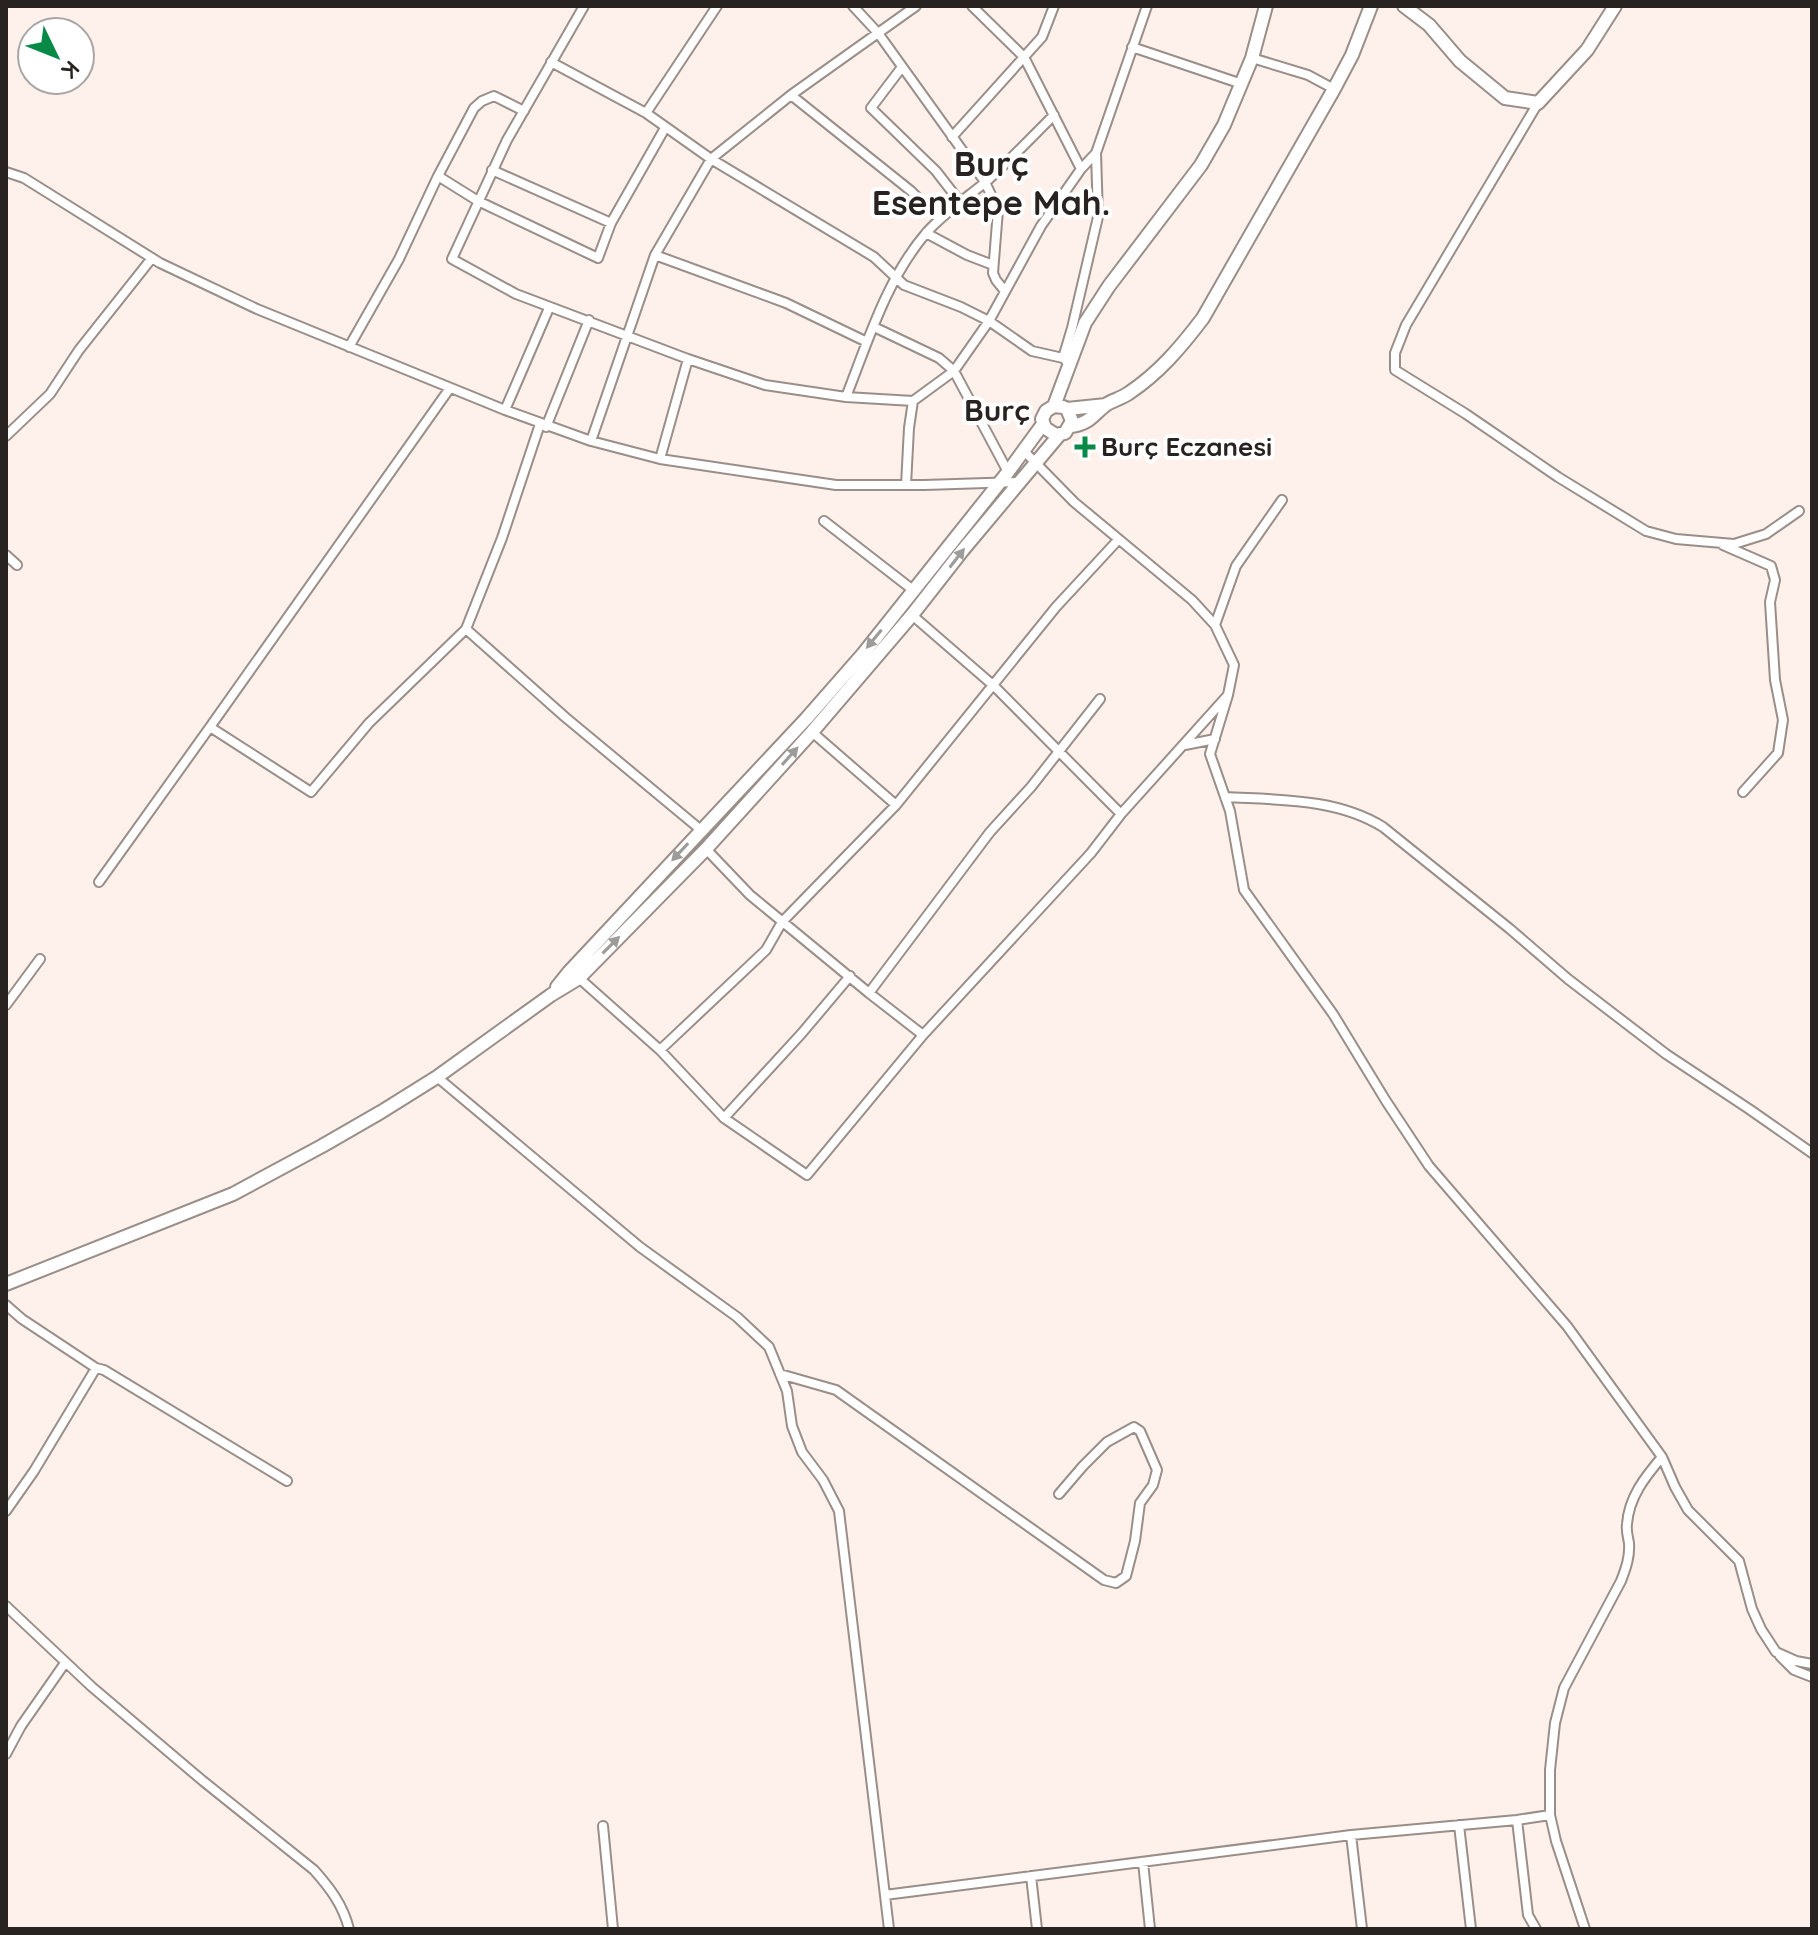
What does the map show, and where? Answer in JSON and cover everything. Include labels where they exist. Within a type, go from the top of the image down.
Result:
[{"type":"main road","points":[[1060,408],[1066,361],[1085,323],[1109,286],[1201,165],[1224,125],[1252,58],[1266,6]]},
{"type":"main road","points":[[1106,405],[1046,411],[1043,424],[1047,431],[1056,435],[1087,422],[1106,405],[1148,379],[1182,346],[1203,318],[1334,89],[1352,55],[1371,6]]},
{"type":"main road","points":[[1404,6],[1429,25],[1460,61],[1505,98],[1538,103],[1587,50],[1615,6]]},
{"type":"main road","points":[[6,1284],[233,1194],[369,1119],[437,1077],[579,978],[706,849],[912,615],[1065,430],[1071,417],[1060,408]]},
{"type":"main road","points":[[551,995],[863,654],[1043,424]]},
{"type":"main road","points":[[712,819],[724,829]]},
{"type":"street","points":[[584,6],[492,170],[452,259],[549,308],[765,385],[846,397],[913,401],[954,371],[989,321],[1041,226],[1096,153]]},
{"type":"street","points":[[646,113],[717,6]]},
{"type":"street","points":[[853,6],[878,33],[985,182],[998,210],[993,265],[996,280],[1004,290]]},
{"type":"street","points":[[591,441],[655,255],[711,159],[791,95],[916,6]]},
{"type":"street","points":[[972,6],[1024,57],[1081,169]]},
{"type":"street","points":[[952,137],[1042,37],[1054,6]]},
{"type":"street","points":[[551,62],[646,113],[711,159],[874,257],[904,285],[989,321],[1032,351],[1066,361],[1098,217],[1096,153],[1147,6]]},
{"type":"street","points":[[1132,47],[1242,84]]},
{"type":"street","points":[[1252,58],[1308,75],[1334,89]]},
{"type":"street","points":[[902,67],[871,108],[936,171],[960,202]]},
{"type":"street","points":[[791,95],[900,182],[939,219]]},
{"type":"street","points":[[349,347],[411,237],[438,176],[474,108],[494,96],[524,111]]},
{"type":"street","points":[[1538,103],[1406,325],[1395,353],[1395,370],[1646,531],[1676,539],[1734,544],[1766,534],[1799,511]]},
{"type":"street","points":[[846,397],[896,276],[913,249],[939,219],[985,182],[1054,115]]},
{"type":"street","points":[[438,176],[478,201],[598,258],[611,223],[665,128]]},
{"type":"street","points":[[492,170],[611,223]]},
{"type":"street","points":[[6,172],[24,178],[152,258],[257,309],[543,426],[591,441],[660,459],[836,485],[1020,482]]},
{"type":"street","points":[[926,233],[993,265]]},
{"type":"street","points":[[655,255],[786,303],[867,342]]},
{"type":"street","points":[[6,436],[50,394],[79,350],[152,258]]},
{"type":"street","points":[[505,410],[549,308]]},
{"type":"street","points":[[210,727],[311,792],[369,723],[466,629],[543,426],[589,320]]},
{"type":"street","points":[[874,327],[939,358],[954,371],[1008,472]]},
{"type":"street","points":[[660,459],[688,359]]},
{"type":"street","points":[[99,882],[450,388]]},
{"type":"street","points":[[906,485],[913,401]]},
{"type":"street","points":[[1023,450],[1074,502],[1192,600],[1215,625],[1234,665],[1210,754],[1230,811],[1244,890],[1333,1014],[1429,1166],[1567,1326],[1662,1457],[1688,1510],[1739,1561],[1752,1609],[1776,1652],[1794,1670],[1812,1677]]},
{"type":"street","points":[[1215,625],[1236,566],[1282,500]]},
{"type":"street","points":[[824,521],[913,590]]},
{"type":"street","points":[[660,1050],[766,950],[782,922],[896,805],[1056,607],[1118,540]]},
{"type":"street","points":[[1718,543],[1771,566],[1775,580],[1770,602],[1775,680],[1783,720],[1778,753],[1743,792]]},
{"type":"street","points":[[6,555],[17,565]]},
{"type":"street","points":[[912,615],[994,686],[1121,814]]},
{"type":"street","points":[[466,629],[565,717],[701,830]]},
{"type":"street","points":[[579,978],[660,1050],[724,1118],[807,1175],[923,1035],[1091,853],[1121,814],[1228,695]]},
{"type":"street","points":[[869,993],[990,832],[1031,787],[1100,699]]},
{"type":"street","points":[[812,732],[896,805]]},
{"type":"street","points":[[1185,745],[1215,739]]},
{"type":"street","points":[[1225,797],[1309,802],[1371,819],[1666,1054],[1812,1153]]},
{"type":"street","points":[[706,849],[750,895],[923,1035]]},
{"type":"street","points":[[6,1005],[40,959]]},
{"type":"street","points":[[724,1118],[850,976]]},
{"type":"street","points":[[437,1077],[640,1247],[737,1317],[769,1347],[787,1391],[792,1426],[802,1452],[823,1480],[839,1511],[889,1929]]},
{"type":"street","points":[[6,1305],[96,1368],[287,1481]]},
{"type":"street","points":[[6,1511],[96,1368]]},
{"type":"street","points":[[780,1374],[836,1390],[1104,1580],[1116,1583],[1126,1576],[1140,1503],[1153,1485],[1157,1470],[1140,1431],[1134,1427],[1107,1442],[1059,1494]]},
{"type":"street","points":[[1585,1929],[1550,1815],[1550,1770],[1555,1723],[1564,1688],[1628,1564],[1626,1527],[1629,1508],[1640,1483],[1662,1457]]},
{"type":"street","points":[[6,1606],[65,1663],[203,1781],[314,1870],[339,1901],[349,1929]]},
{"type":"street","points":[[1776,1652],[1812,1664]]},
{"type":"street","points":[[6,1754],[21,1726],[65,1663]]},
{"type":"street","points":[[885,1895],[1351,1835],[1550,1815]]},
{"type":"street","points":[[1517,1820],[1528,1915],[1536,1929]]},
{"type":"street","points":[[1459,1825],[1471,1929]]},
{"type":"street","points":[[603,1826],[613,1929]]},
{"type":"street","points":[[1351,1835],[1362,1929]]},
{"type":"street","points":[[1143,1862],[1150,1929]]},
{"type":"street","points":[[1031,1876],[1037,1929]]},
{"type":"place","name":"Burç Eczanesi","points":[[1085,447]]},
{"type":"district","name":"Burç Esentepe Mah.","points":[[991,184]]},
{"type":"district","name":"Burç","points":[[997,411]]}]
